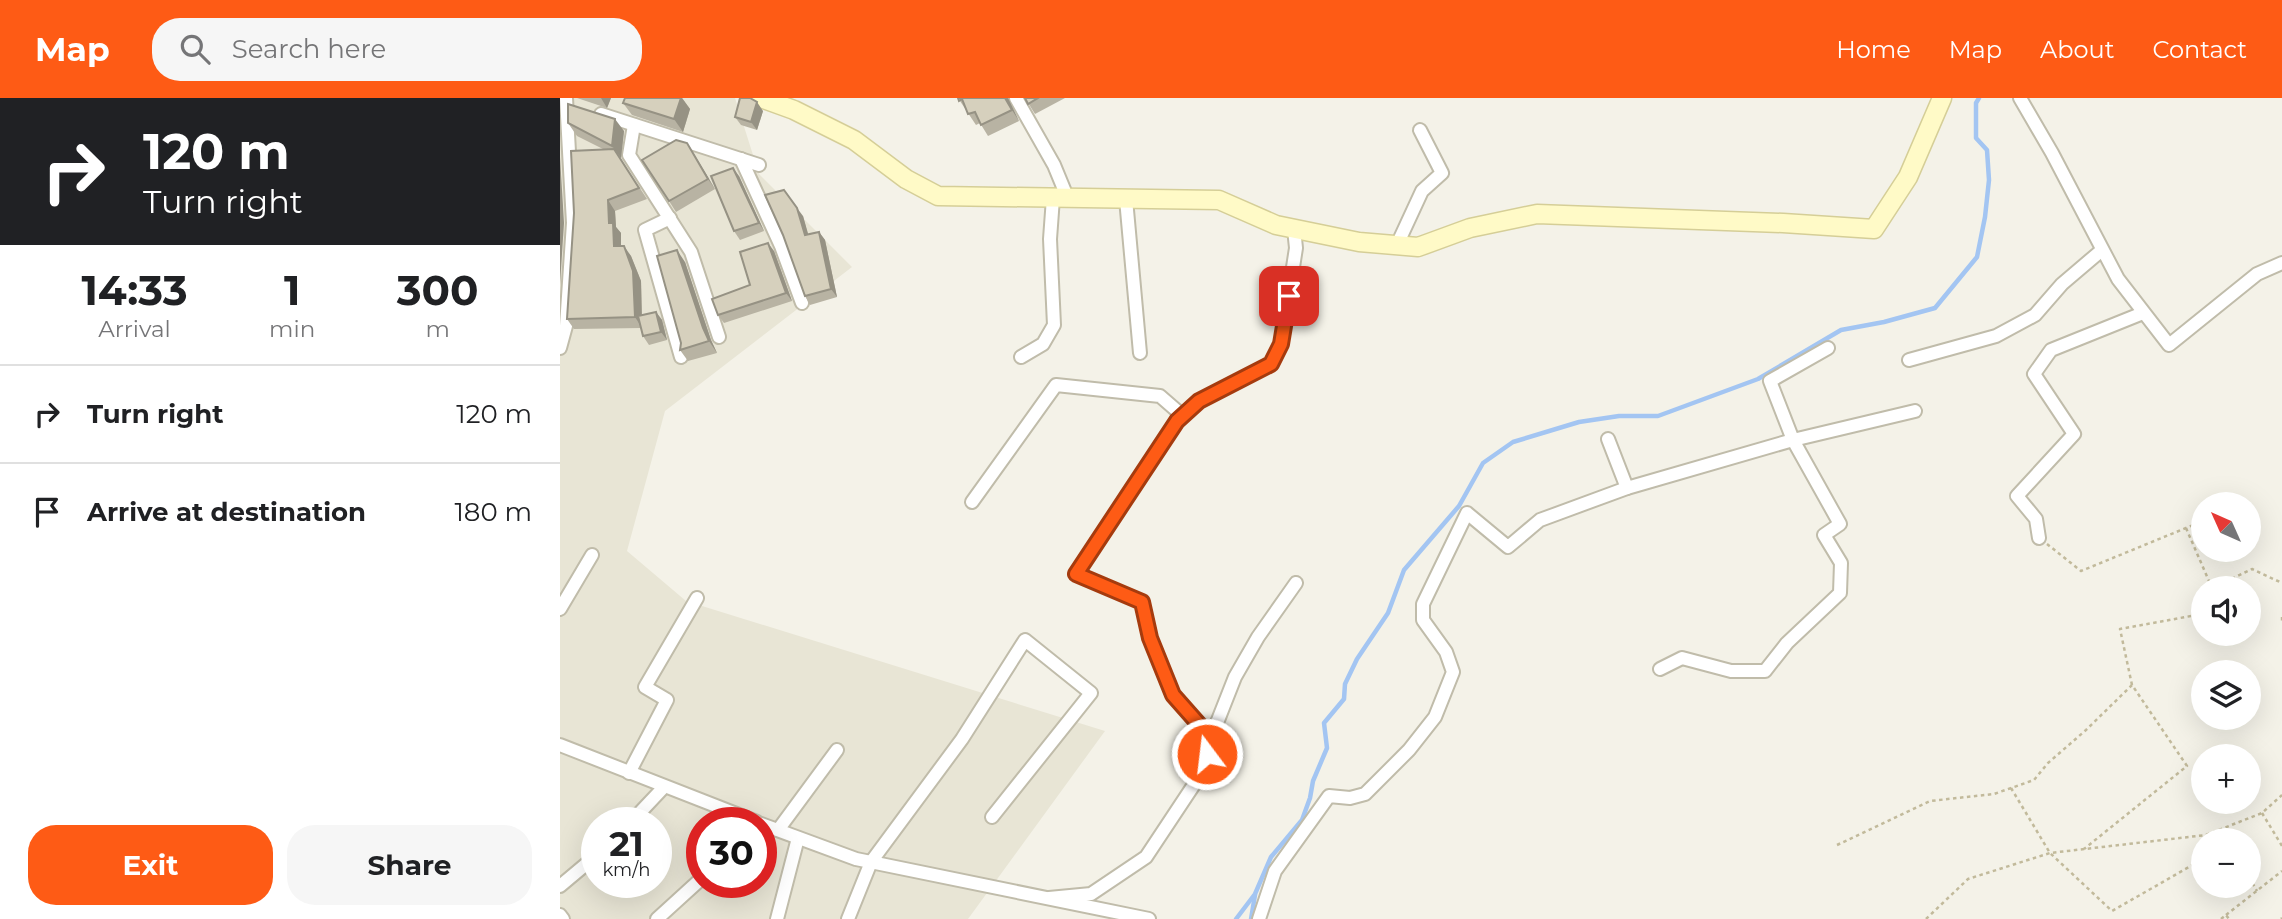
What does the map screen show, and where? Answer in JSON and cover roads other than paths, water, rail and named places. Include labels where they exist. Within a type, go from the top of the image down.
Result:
[{"type":"street","points":[[761,98],[794,110],[854,140],[906,179],[938,196],[1219,200],[1276,225],[1359,242],[1418,247],[1470,228],[1537,214],[1874,229],[1908,177],[1942,98]]},
{"type":"street","points":[[1016,98],[1054,164],[1060,199],[1051,239],[1054,325],[1043,344],[1021,357]]},
{"type":"street","points":[[2020,98],[2118,279],[2169,345],[2257,274],[2282,263]]},
{"type":"street","points":[[567,101],[580,108]]},
{"type":"street","points":[[560,348],[566,326],[564,302],[573,223],[567,101]]},
{"type":"street","points":[[594,112],[759,164]]},
{"type":"street","points":[[634,125],[629,155],[691,252],[719,337]]},
{"type":"street","points":[[1397,246],[1422,191],[1442,173],[1420,130]]},
{"type":"street","points":[[741,159],[781,246],[802,303]]},
{"type":"street","points":[[1126,199],[1140,353]]},
{"type":"street","points":[[670,218],[645,230],[681,358]]},
{"type":"street","points":[[1211,738],[1173,695],[1150,638],[1142,602],[1076,574],[1177,421],[1199,401],[1271,364],[1281,344],[1296,248],[1294,229]]},
{"type":"street","points":[[1909,360],[1996,336],[2035,315],[2062,284],[2102,250]]},
{"type":"street","points":[[2039,538],[2036,519],[2017,496],[2074,434],[2035,374],[2051,350],[2143,313]]},
{"type":"street","points":[[1660,669],[1682,658],[1731,671],[1765,671],[1787,643],[1840,593],[1841,563],[1824,535],[1840,524],[1793,440],[1770,381],[1828,348]]},
{"type":"street","points":[[972,502],[1056,385],[1160,396],[1183,416]]},
{"type":"street","points":[[1259,919],[1275,871],[1329,796],[1350,798],[1365,794],[1409,750],[1435,717],[1453,672],[1446,652],[1423,620],[1423,604],[1467,513],[1508,547],[1539,520],[1627,488],[1793,440],[1915,411]]},
{"type":"street","points":[[1608,439],[1627,488]]},
{"type":"street","points":[[560,609],[592,555]]},
{"type":"street","points":[[1049,898],[1091,894],[1146,857],[1203,771],[1211,738],[1235,677],[1258,637],[1296,583]]},
{"type":"street","points":[[629,773],[667,700],[645,687],[697,597]]},
{"type":"street","points":[[848,919],[871,862],[962,739],[1025,639],[1091,693],[992,817]]},
{"type":"street","points":[[560,745],[712,807]]},
{"type":"street","points":[[837,750],[778,830],[856,859],[1149,919]]},
{"type":"street","points":[[645,807],[664,787]]},
{"type":"street","points":[[776,919],[799,838]]},
{"type":"street","points":[[560,886],[581,868]]},
{"type":"street","points":[[657,919],[686,893]]},
{"type":"waterway","points":[[1236,919],[1255,894],[1271,857],[1302,820],[1313,781],[1327,748],[1324,723],[1344,699],[1345,684],[1357,659],[1388,613],[1404,570],[1459,506],[1483,463],[1513,442],[1579,422],[1619,416],[1658,416],[1758,379],[1841,330],[1935,308],[1977,257],[1989,180],[1987,150],[1976,138],[1976,103],[1979,98]]},
{"type":"waterway","points":[[1251,919],[1255,895]]}]
